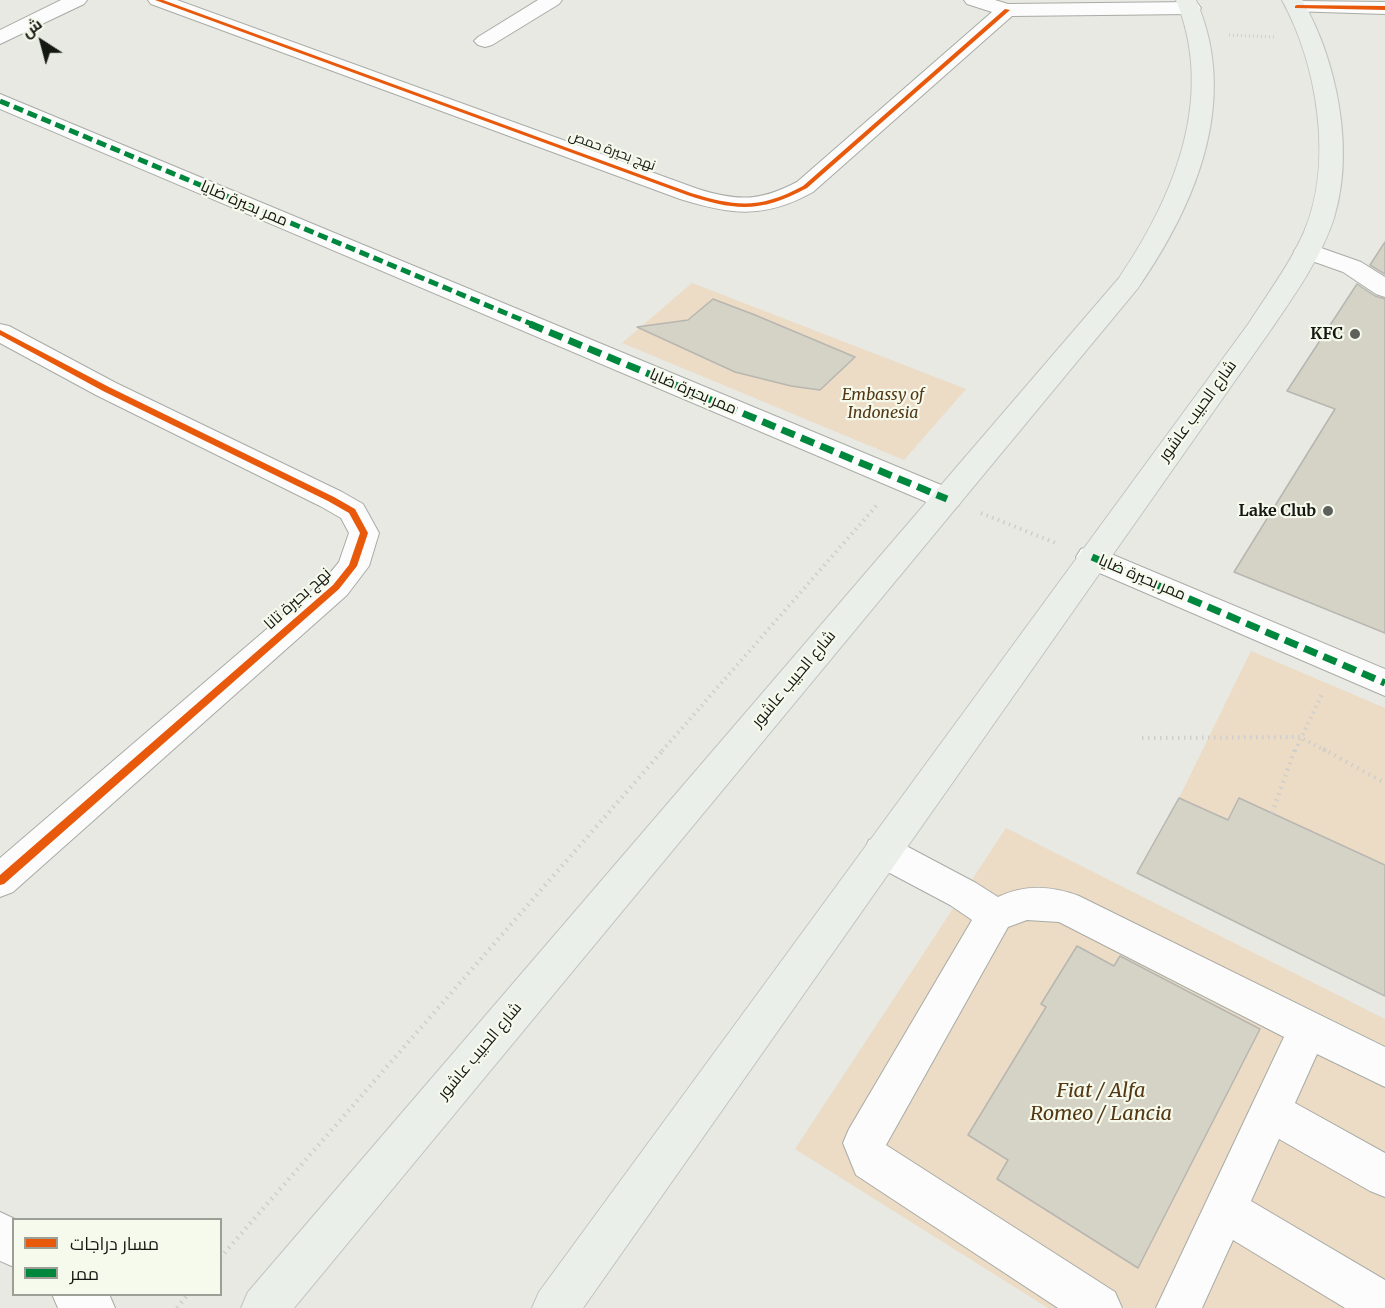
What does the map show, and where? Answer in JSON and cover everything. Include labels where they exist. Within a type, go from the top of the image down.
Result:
[{"type":"main road","name":"شارع الحبيب عاشور","points":[[555,1308],[1092,557],[1261,325],[1307,251],[1322,217],[1330,181],[1329,114],[1321,74],[1310,38],[1294,3]]},
{"type":"main road","name":"شارع الحبيب عاشور","points":[[264,1308],[1129,283],[1161,232],[1197,140],[1203,99],[1193,14]]},
{"type":"street","points":[[0,38],[77,0]]},
{"type":"street","name":"نهج بحيرة حمص","points":[[158,0],[689,194],[719,204],[740,207],[766,205],[787,198],[805,187],[1007,10]]},
{"type":"street","points":[[485,41],[552,0]]},
{"type":"street","points":[[974,0],[1007,10],[1193,14]]},
{"type":"street","points":[[1294,3],[1385,8]]},
{"type":"street","name":"ممر بحيرة ضايا","points":[[0,101],[947,499]]},
{"type":"street","points":[[1307,251],[1352,267],[1385,289]]},
{"type":"street","name":"نهج بحيرة تانا","points":[[0,332],[106,389],[331,498],[352,511],[364,533],[353,566],[336,587],[0,881]]},
{"type":"street","name":"ممر بحيرة ضايا","points":[[1092,557],[1385,683]]},
{"type":"street","points":[[882,851],[963,894],[995,915],[1008,912],[1019,904],[1051,904],[1066,907],[1385,1068]]},
{"type":"street","points":[[995,915],[864,1143],[871,1160],[890,1174],[1099,1308]]},
{"type":"street","points":[[1179,1308],[1308,1029]]},
{"type":"street","points":[[1270,1112],[1385,1176]]},
{"type":"street","points":[[1224,1210],[1385,1306]]},
{"type":"street","points":[[0,1234],[12,1243]]},
{"type":"street","points":[[77,1296],[92,1308]]},
{"type":"path","points":[[1193,14],[1310,38]]},
{"type":"path","points":[[222,1256],[900,479]]},
{"type":"path","points":[[1272,813],[1300,737],[1338,663]]},
{"type":"path","points":[[1142,738],[1300,737],[1385,783]]},
{"type":"path","points":[[177,1308],[186,1296]]},
{"type":"green space","name":"Embassy of Indonesia","points":[[692,283],[966,389],[904,460],[622,343]]},
{"type":"green space","points":[[1251,651],[1385,708],[1385,865],[1239,798],[1228,820],[1179,798]]},
{"type":"green space","name":"Fiat / Alfa Romeo / Lancia","points":[[1006,828],[1385,1019],[1385,1308],[1048,1308],[795,1149]]},
{"type":"building","points":[[1385,242],[1385,274],[1370,265]]},
{"type":"building","name":"Lake Club","points":[[1357,284],[1375,296],[1385,299],[1385,633],[1234,572],[1335,409],[1287,391]]},
{"type":"building","points":[[713,299],[855,357],[820,390],[791,386],[735,372],[637,327],[688,320]]},
{"type":"building","points":[[1179,798],[1228,820],[1239,798],[1385,865],[1385,996],[1137,873]]},
{"type":"building","points":[[1077,946],[1114,966],[1120,956],[1260,1029],[1138,1268],[997,1179],[1008,1160],[968,1135],[1046,1007],[1041,1004]]},
{"type":"marked path","points":[[0,101],[947,499]]},
{"type":"marked path","points":[[1092,557],[1385,683]]},
{"type":"cycle path","points":[[158,0],[689,194],[720,203],[748,206],[775,201],[805,187],[1007,10]]},
{"type":"cycle path","points":[[1297,7],[1385,8]]},
{"type":"cycle path","points":[[0,332],[106,389],[331,499],[352,511],[364,533],[353,566],[336,587],[0,881]]},
{"type":"place","name":"KFC","points":[[1355,334]]},
{"type":"place","name":"Lake Club","points":[[1328,511]]}]
